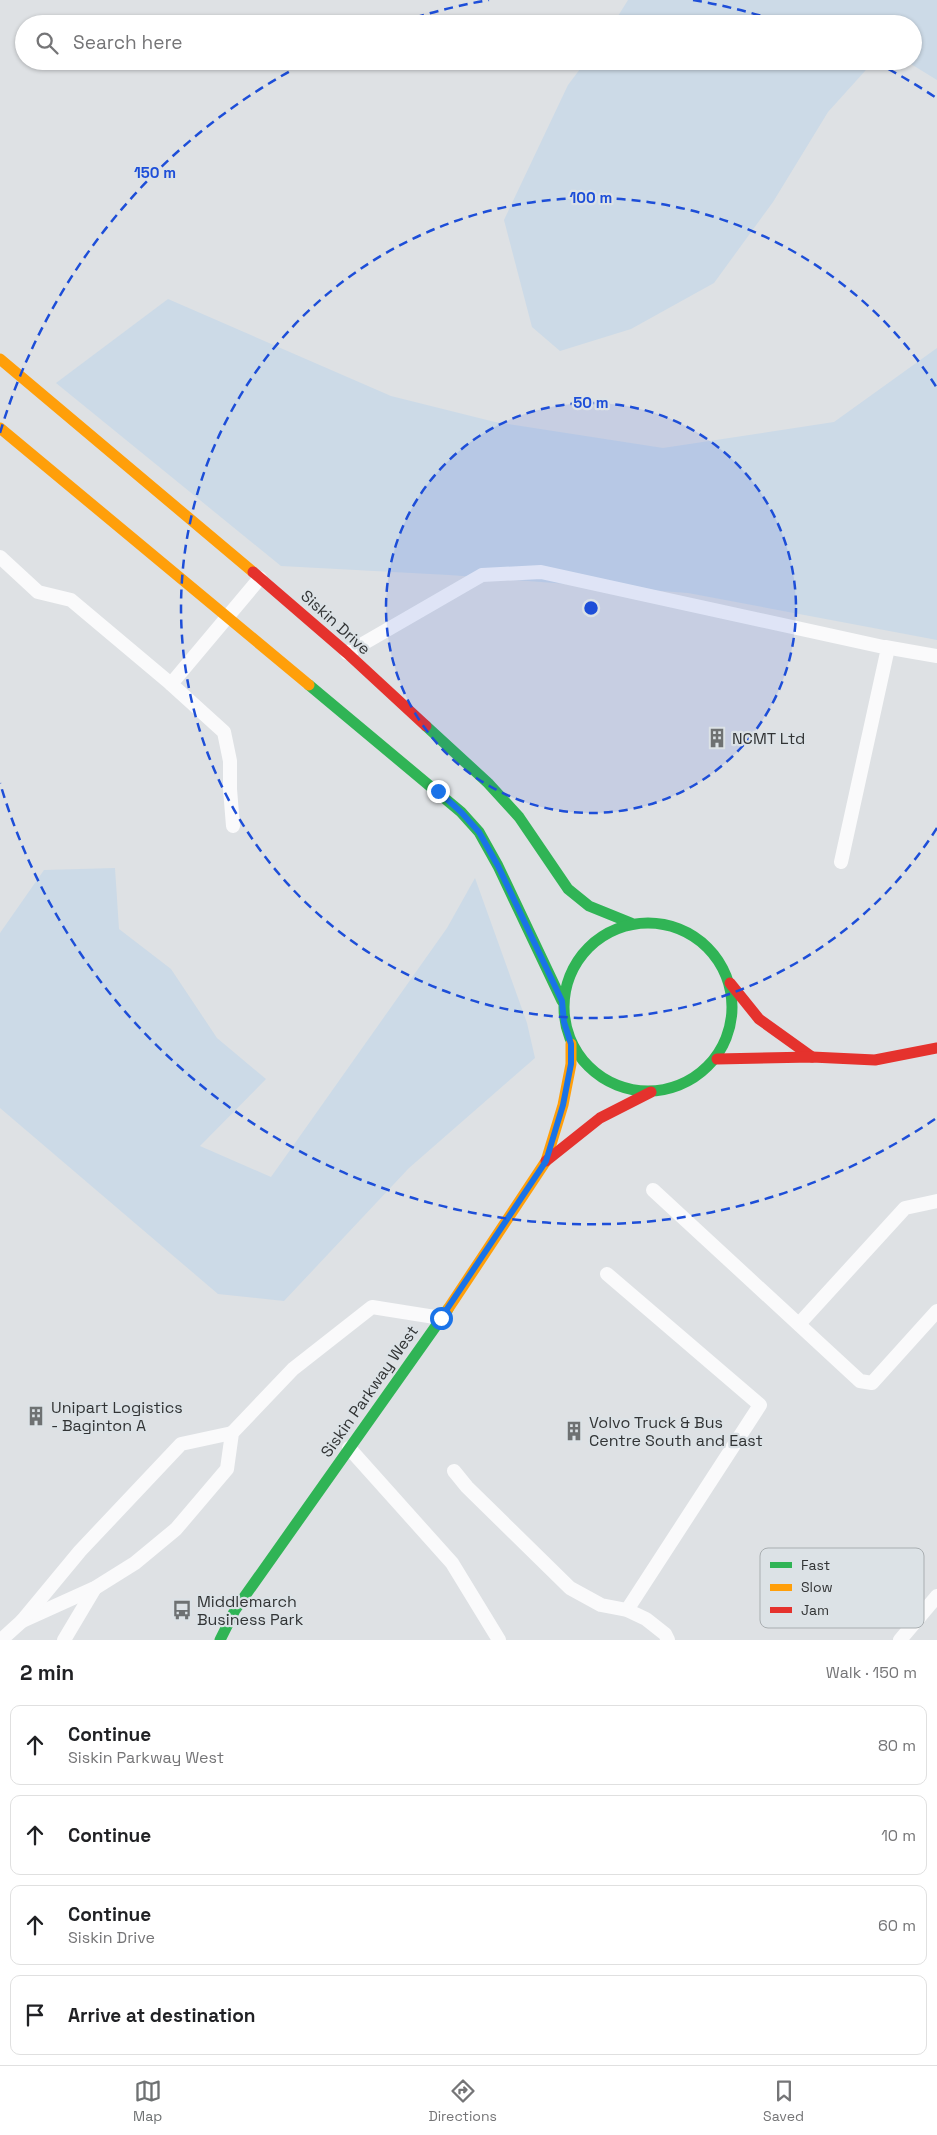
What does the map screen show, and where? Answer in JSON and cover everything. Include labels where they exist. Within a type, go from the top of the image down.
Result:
[{"type":"street","name":"Siskin Drive","points":[[0,359],[347,653],[488,783],[518,817],[568,889],[589,906],[631,923]]},
{"type":"street","points":[[0,428],[438,791],[473,825],[498,866],[562,1001],[564,1022],[571,1044],[585,1064],[602,1078],[626,1089],[651,1092],[675,1087],[698,1075],[717,1059],[726,1040],[732,1021],[730,983]]},
{"type":"street","points":[[562,1001],[571,972],[587,947],[609,932],[631,923],[670,925],[693,935],[717,960],[730,983],[759,1019],[812,1057]]},
{"type":"street","name":"Siskin Parkway West","points":[[220,1640],[235,1610],[441,1318],[546,1161],[563,1105],[571,1064],[571,1044]]},
{"type":"street","points":[[717,1059],[812,1057],[875,1060],[937,1048]]},
{"type":"street","name":"Siskin Parkway West","points":[[546,1161],[600,1118],[651,1092]]},
{"type":"lane","points":[[0,557],[38,592],[71,600],[171,684],[224,732],[230,761],[233,826]]},
{"type":"lane","points":[[347,653],[482,575],[542,572],[885,647],[937,656]]},
{"type":"lane","points":[[171,684],[260,578]]},
{"type":"lane","points":[[842,862],[888,648],[885,647]]},
{"type":"lane","points":[[653,1190],[860,1381],[872,1383],[937,1311]]},
{"type":"lane","points":[[799,1324],[905,1208],[937,1201]]},
{"type":"lane","points":[[607,1274],[760,1405],[627,1610]]},
{"type":"lane","points":[[2,1640],[22,1621],[80,1551],[181,1444],[232,1433],[293,1369],[372,1307],[441,1318]]},
{"type":"lane","points":[[22,1621],[95,1588],[135,1563],[176,1529],[227,1469],[232,1433]]},
{"type":"lane","points":[[349,1448],[452,1563],[499,1640]]},
{"type":"lane","points":[[454,1471],[467,1488],[570,1588],[601,1605],[627,1610],[646,1619],[665,1634],[668,1640]]},
{"type":"lane","points":[[64,1640],[95,1588]]},
{"type":"lane","points":[[924,1611],[937,1596]]},
{"type":"lane","points":[[900,1640],[910,1628]]},
{"type":"shaded area","points":[[628,0],[937,0],[937,80],[921,70],[922,15],[619,15]]},
{"type":"shaded area","points":[[579,70],[866,70],[828,112],[773,202],[714,283],[631,329],[560,351],[532,327],[504,220],[568,85]]},
{"type":"shaded area","points":[[168,299],[391,396],[495,422],[663,448],[834,422],[937,348],[937,640],[688,593],[449,575],[281,566],[56,383]]},
{"type":"shaded area","points":[[115,868],[119,929],[171,969],[217,1038],[266,1079],[200,1146],[271,1177],[447,928],[475,878],[527,1023],[535,1058],[409,1168],[284,1301],[218,1294],[0,1108],[0,933],[44,870]]},
{"type":"traffic: fast","points":[[309,685],[461,812],[479,832],[498,866],[562,1001]]},
{"type":"traffic: fast","points":[[426,726],[488,783],[519,817],[568,889],[589,906],[631,923]]},
{"type":"traffic: fast","points":[[656,923],[680,929],[708,947],[718,960],[729,982],[732,1007],[729,1032],[718,1054],[708,1067],[695,1077],[673,1088],[640,1091],[623,1088],[608,1081],[594,1072],[583,1061],[567,1032],[564,999],[567,982],[574,967],[583,953],[594,942],[623,926],[656,923]]},
{"type":"traffic: fast","points":[[220,1640],[235,1610],[448,1309]]},
{"type":"traffic: slow","points":[[0,359],[253,572]]},
{"type":"traffic: slow","points":[[0,428],[309,685]]},
{"type":"traffic: slow","points":[[448,1309],[546,1161],[563,1105],[571,1064],[571,1044]]},
{"type":"traffic: jam","points":[[253,572],[347,653],[426,726]]},
{"type":"traffic: jam","points":[[730,983],[759,1019],[812,1057]]},
{"type":"traffic: jam","points":[[717,1059],[812,1057],[875,1060],[937,1048]]},
{"type":"traffic: jam","points":[[546,1161],[600,1118],[651,1092]]},
{"type":"place","name":"NCMT Ltd","points":[[717,738]]},
{"type":"place","name":"Unipart Logistics - Baginton A","points":[[36,1416]]},
{"type":"place","name":"Volvo Truck & Bus Centre South and East","points":[[574,1431]]},
{"type":"place","name":"Middlemarch Business Park","points":[[182,1610]]},
{"type":"route","points":[[438,791],[479,832],[498,866],[562,1001],[564,1022],[571,1044],[571,1064],[563,1105],[546,1161],[441,1318]]}]
